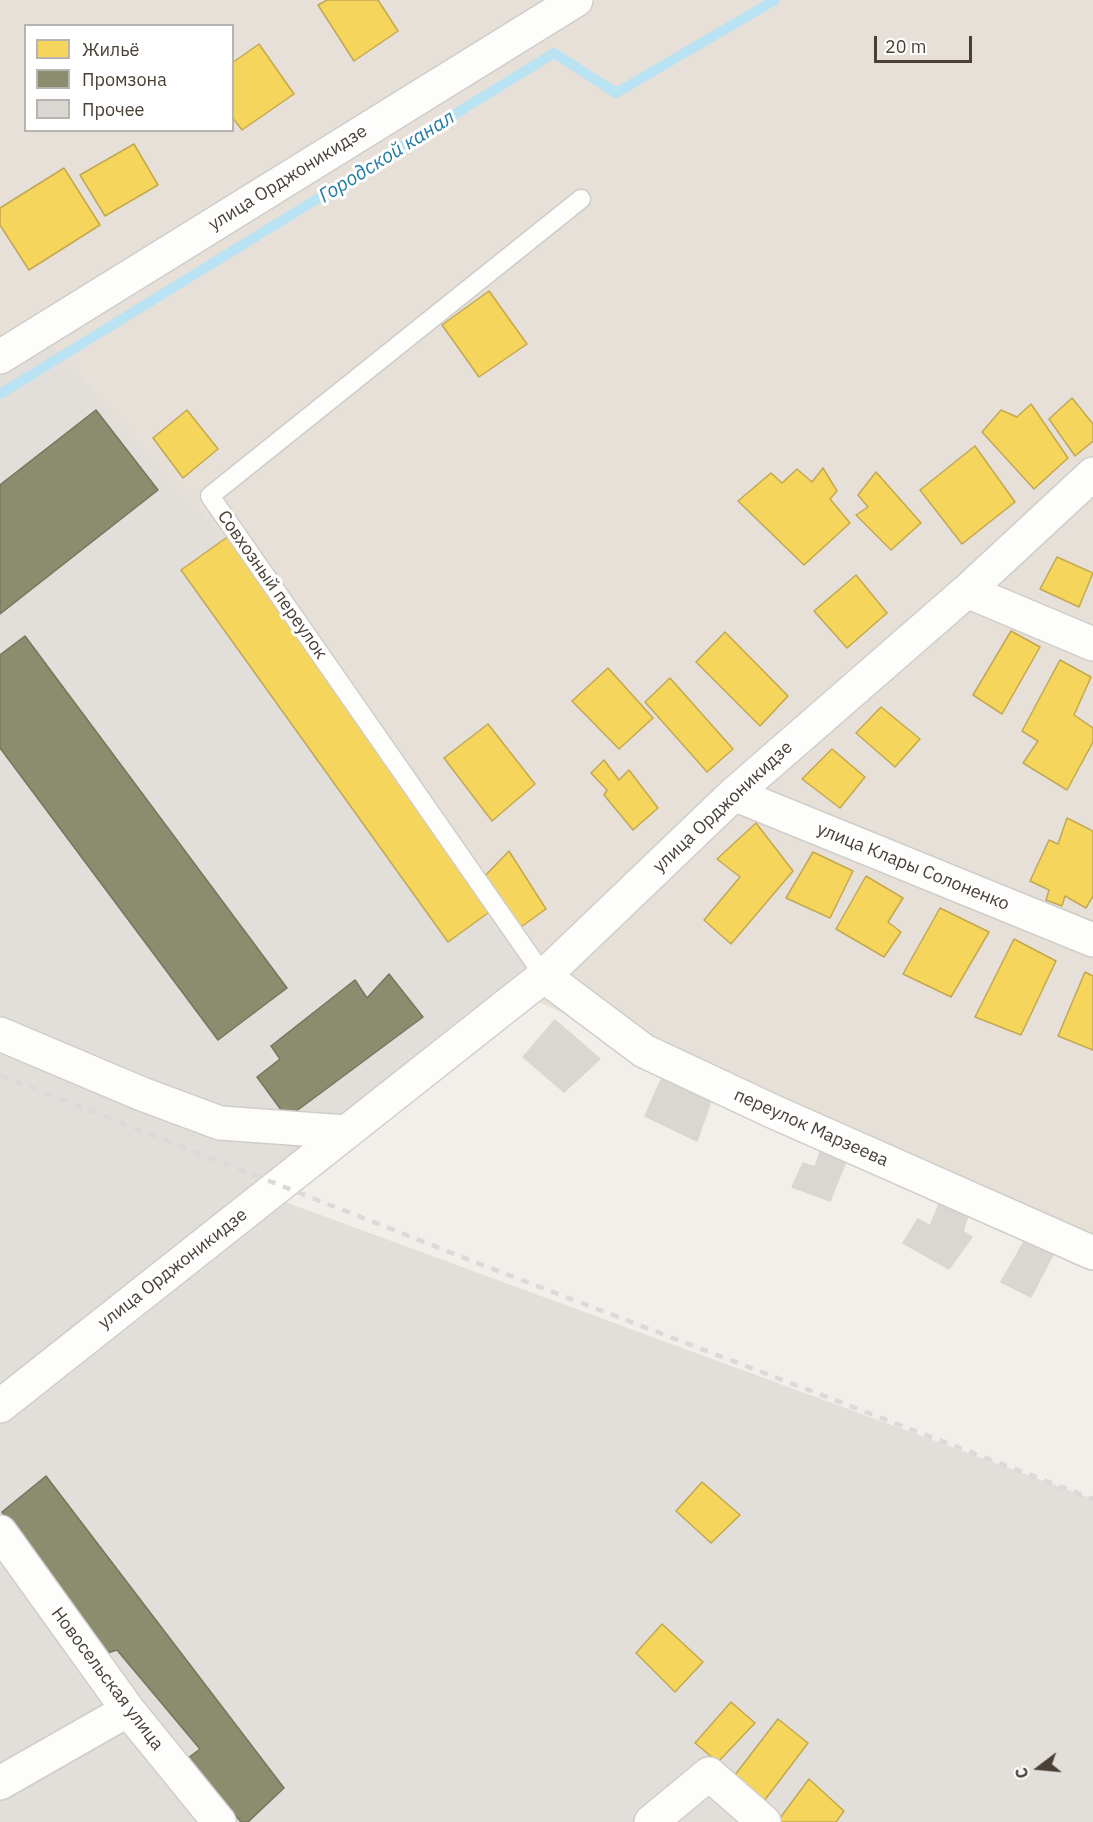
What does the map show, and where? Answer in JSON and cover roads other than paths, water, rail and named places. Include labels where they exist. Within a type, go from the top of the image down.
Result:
[{"type":"street","name":"улица Орджоникидзе","points":[[0,357],[576,0]]},
{"type":"street","name":"улица Орджоникидзе","points":[[0,1406],[544,976],[734,794],[967,591],[1093,474]]},
{"type":"street","points":[[967,591],[1093,644]]},
{"type":"street","name":"улица Клары Солоненко","points":[[734,794],[1093,940]]},
{"type":"street","name":"переулок Марзеева","points":[[544,976],[644,1052],[1093,1254]]},
{"type":"street","points":[[0,1034],[142,1094],[220,1123],[346,1132]]},
{"type":"street","name":"Новосельская улица","points":[[0,1532],[128,1710],[219,1822]]},
{"type":"street","points":[[0,1783],[128,1710]]},
{"type":"street","points":[[651,1822],[709,1774],[764,1822]]},
{"type":"lane","name":"Совхозный переулок","points":[[544,976],[210,496],[580,199]]},
{"type":"waterway","name":"Городской канал","points":[[0,394],[554,53],[616,93],[775,0]]},
{"type":"railway","points":[[0,1075],[485,1266],[1093,1499]]}]
